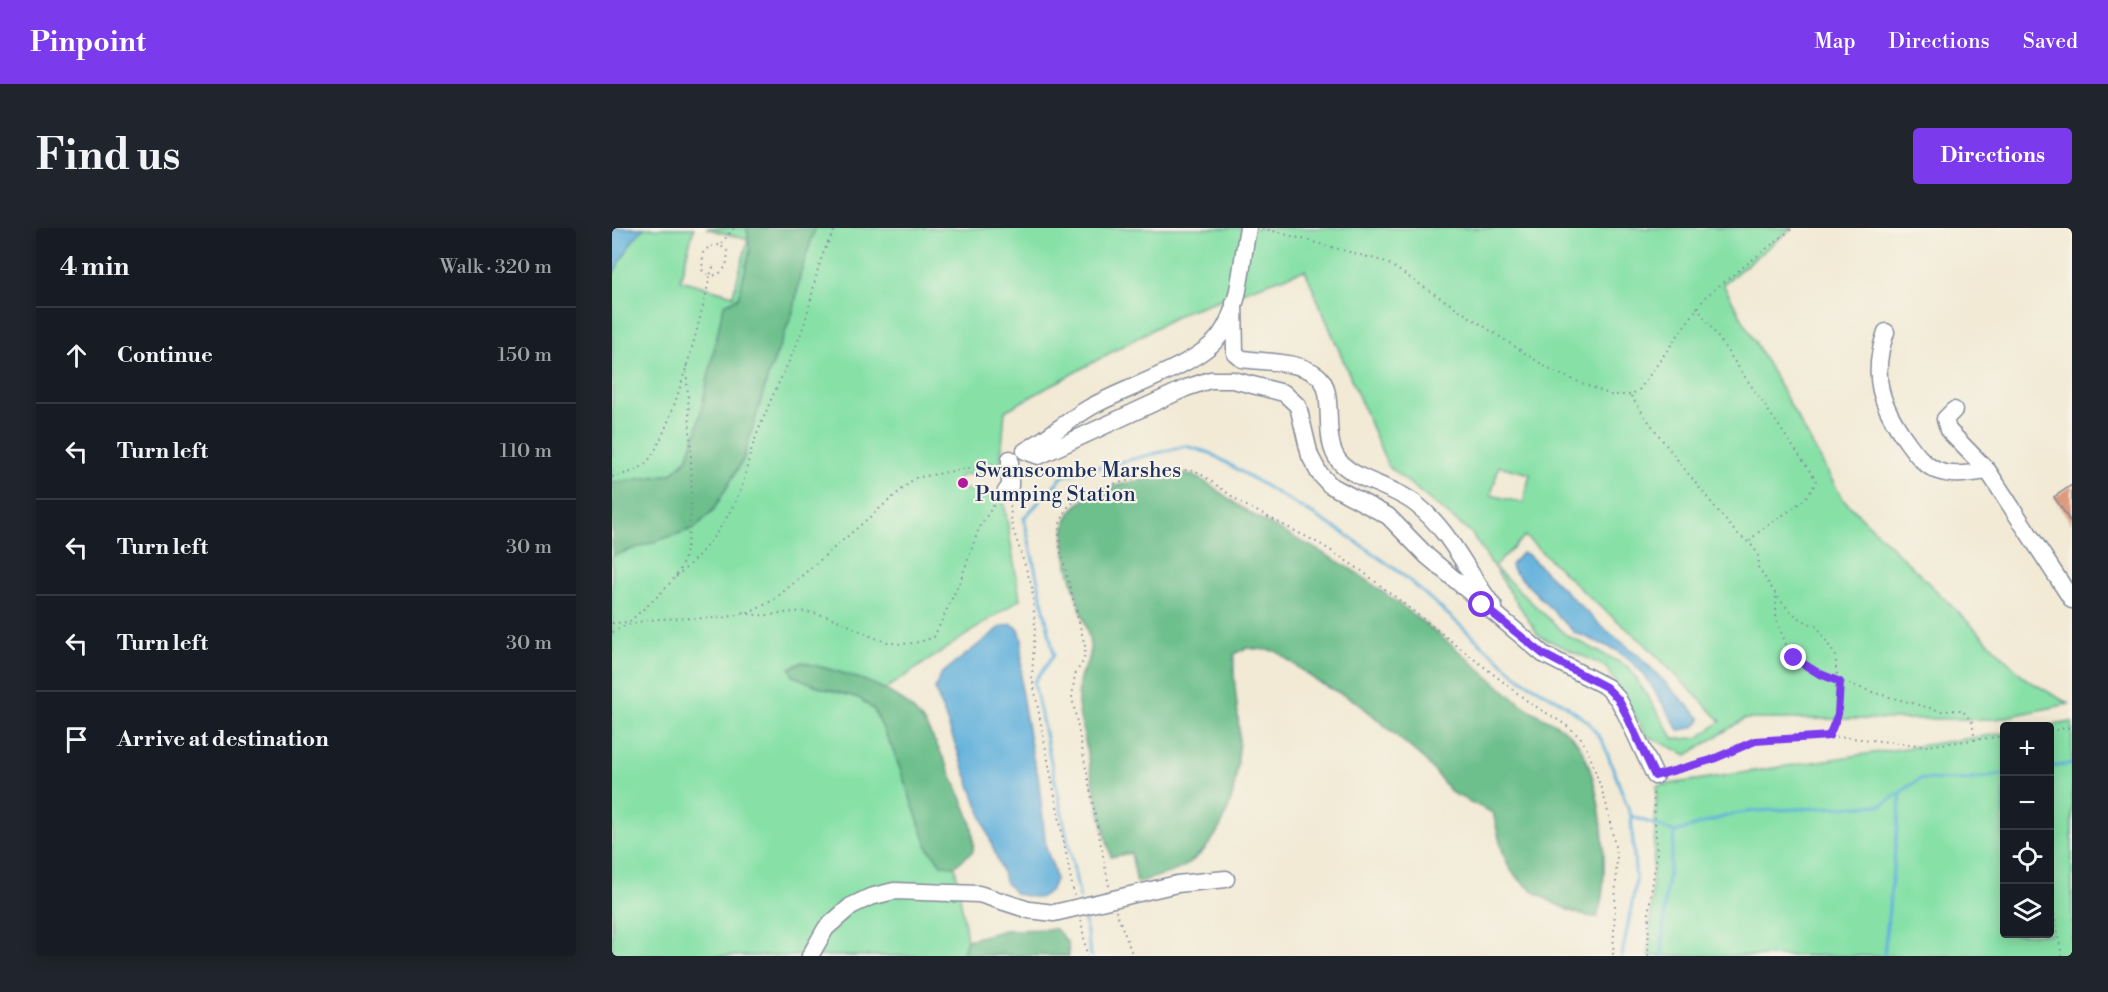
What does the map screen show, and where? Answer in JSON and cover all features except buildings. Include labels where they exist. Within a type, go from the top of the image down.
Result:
[{"type":"street","points":[[1248,228],[1230,320],[1220,336],[1207,347],[1090,407],[1049,438],[1025,451],[1039,456],[1186,388],[1210,380],[1259,384],[1284,393],[1298,406],[1310,456],[1324,479],[1352,499],[1388,516],[1427,556],[1543,654],[1593,678],[1618,699],[1655,776]]},
{"type":"street","points":[[1234,303],[1235,354],[1242,359],[1302,368],[1317,375],[1325,383],[1328,429],[1337,459],[1349,471],[1395,489],[1418,506],[1444,532],[1505,622]]},
{"type":"street","points":[[1886,332],[1878,355],[1877,376],[1881,395],[1898,429],[1926,465],[1939,471],[1958,475],[1988,471]]},
{"type":"street","points":[[1954,411],[1948,414],[1945,424],[1988,471],[2072,600]]},
{"type":"street","points":[[1005,493],[1010,486],[1010,459]]},
{"type":"street","points":[[810,956],[826,928],[851,906],[870,897],[894,891],[979,894],[1040,913],[1054,912],[1177,884],[1226,879]]},
{"type":"path","points":[[710,276],[701,268],[703,253],[710,246],[720,245],[734,228]]},
{"type":"path","points":[[612,632],[629,622],[696,560],[713,539],[742,488],[750,453],[769,405],[793,355],[806,318],[814,275],[824,248],[836,228]]},
{"type":"path","points":[[1262,228],[1386,262],[1552,371],[1611,395],[1630,395],[1646,382],[1706,296],[1792,228]]},
{"type":"path","points":[[710,276],[722,272],[727,265],[727,251],[720,245]]},
{"type":"path","points":[[612,477],[644,466],[655,453],[677,395],[713,267]]},
{"type":"path","points":[[1697,307],[1816,480],[1814,487],[1800,501],[1759,529],[1750,541]]},
{"type":"path","points":[[676,577],[685,559],[692,490],[686,361]]},
{"type":"path","points":[[1630,395],[1704,495],[1735,531],[1750,541],[1759,562],[1758,567],[1776,596],[1801,621],[1817,626],[1836,657],[1836,672],[1840,682],[1838,714],[1829,736]]},
{"type":"path","points":[[612,623],[754,610],[776,598],[915,478],[1010,459]]},
{"type":"path","points":[[1133,956],[1112,897],[1072,698],[1075,674],[1084,660],[1084,646],[1060,548],[1059,526],[1067,508],[1082,494],[1149,474],[1179,469],[1198,472],[1243,504],[1322,545],[1362,571],[1530,703],[1566,725],[1581,738],[1606,803],[1617,856],[1613,956]]},
{"type":"path","points":[[743,612],[760,615],[789,612],[817,614],[903,646],[915,645],[934,637],[961,579],[979,528],[989,510],[1005,493],[1009,498],[1012,526],[1032,587],[1035,627],[1032,677],[1071,886],[1087,956]]},
{"type":"path","points":[[1776,596],[1776,619],[1790,652],[1818,673],[1840,682],[1941,711],[1962,710],[1972,722],[1975,741]]},
{"type":"path","points":[[2054,730],[2072,727]]},
{"type":"path","points":[[1648,956],[1649,908],[1657,853],[1652,795],[1655,776],[1711,760],[1755,741],[1829,736],[1927,747],[2000,737]]},
{"type":"path","points":[[2054,915],[2062,956]]},
{"type":"green space","points":[[612,228],[694,228],[680,280],[733,295],[748,240],[706,228],[747,228],[750,251],[738,298],[725,304],[697,430],[687,459],[671,474],[612,483]]},
{"type":"green space","points":[[747,228],[815,228],[800,275],[794,309],[768,376],[743,460],[714,509],[695,528],[612,556],[612,483],[671,474],[687,459],[697,430],[722,312],[725,304],[738,298],[750,251]]},
{"type":"green space","points":[[815,228],[1792,228],[1723,284],[1842,498],[2026,679],[2069,704],[1996,719],[1744,719],[1687,755],[1647,736],[1606,667],[1539,636],[1472,534],[1388,466],[1305,270],[1184,312],[1005,411],[1000,468],[960,476],[956,486],[1004,502],[1020,599],[884,690],[791,668],[822,688],[859,698],[874,710],[894,752],[928,848],[942,864],[955,866],[967,940],[962,956],[612,956],[612,556],[695,528],[714,509],[743,460],[768,376],[794,309],[800,275]],"holes":[[[1499,466],[1530,474],[1523,503],[1491,495]],[[1525,536],[1591,599],[1644,643],[1721,721],[1698,738],[1674,739],[1629,667],[1566,635],[1494,567]]]},
{"type":"green space","points":[[1180,473],[1198,478],[1257,517],[1349,568],[1425,624],[1518,702],[1571,735],[1585,756],[1598,801],[1602,827],[1604,878],[1597,917],[1562,907],[1525,884],[1506,861],[1493,813],[1452,793],[1426,761],[1357,702],[1318,682],[1276,651],[1246,648],[1234,654],[1239,730],[1236,776],[1228,809],[1213,839],[1202,852],[1183,867],[1137,883],[1131,853],[1111,857],[1079,711],[1079,681],[1089,659],[1090,645],[1066,556],[1064,538],[1066,522],[1073,509],[1095,493],[1123,484]]},
{"type":"green space","points":[[802,662],[864,680],[879,687],[906,703],[922,720],[949,770],[972,825],[973,851],[955,866],[942,865],[928,848],[894,752],[874,710],[859,698],[822,688],[793,676],[790,668]]},
{"type":"green space","points":[[2072,722],[2072,956],[1649,956],[1657,786],[2000,734],[2000,938],[2054,938],[2054,725]]},
{"type":"green space","points":[[1056,929],[1068,943],[1069,956],[962,955],[967,940],[1005,930]]},
{"type":"water","points":[[612,228],[644,228],[633,240],[612,276]]},
{"type":"water","points":[[1522,553],[1527,554],[1600,625],[1638,655],[1701,719],[1697,724],[1679,730],[1646,677],[1633,663],[1616,650],[1574,632],[1512,569],[1511,565]]},
{"type":"water","points":[[1012,624],[1019,629],[1022,639],[1021,690],[1038,775],[1046,848],[1055,880],[1050,891],[1039,898],[1016,894],[1006,883],[935,689],[940,675],[1001,627]]},
{"type":"waterway","points":[[1080,898],[1034,682],[1054,655],[1024,518],[1063,476],[1186,446],[1210,453],[1344,533],[1402,574],[1521,679],[1564,704],[1589,723],[1603,742],[1631,816],[1636,882],[1622,956]]},
{"type":"waterway","points":[[2054,766],[2072,764]]},
{"type":"waterway","points":[[1631,816],[1675,832],[1733,814],[1755,811],[1882,805],[1920,779],[1967,780],[2000,775]]},
{"type":"waterway","points":[[1884,956],[1901,792]]},
{"type":"waterway","points":[[1662,956],[1665,898],[1675,832]]},
{"type":"waterway","points":[[1083,911],[1091,956]]},
{"type":"place","name":"Swanscombe Marshes Pumping Station","points":[[963,483]]},
{"type":"route","points":[[1482,605],[1543,654],[1593,678],[1606,687],[1618,699],[1655,776],[1711,760],[1755,741],[1829,736],[1838,714],[1841,698],[1840,682],[1818,673],[1794,658]]}]
